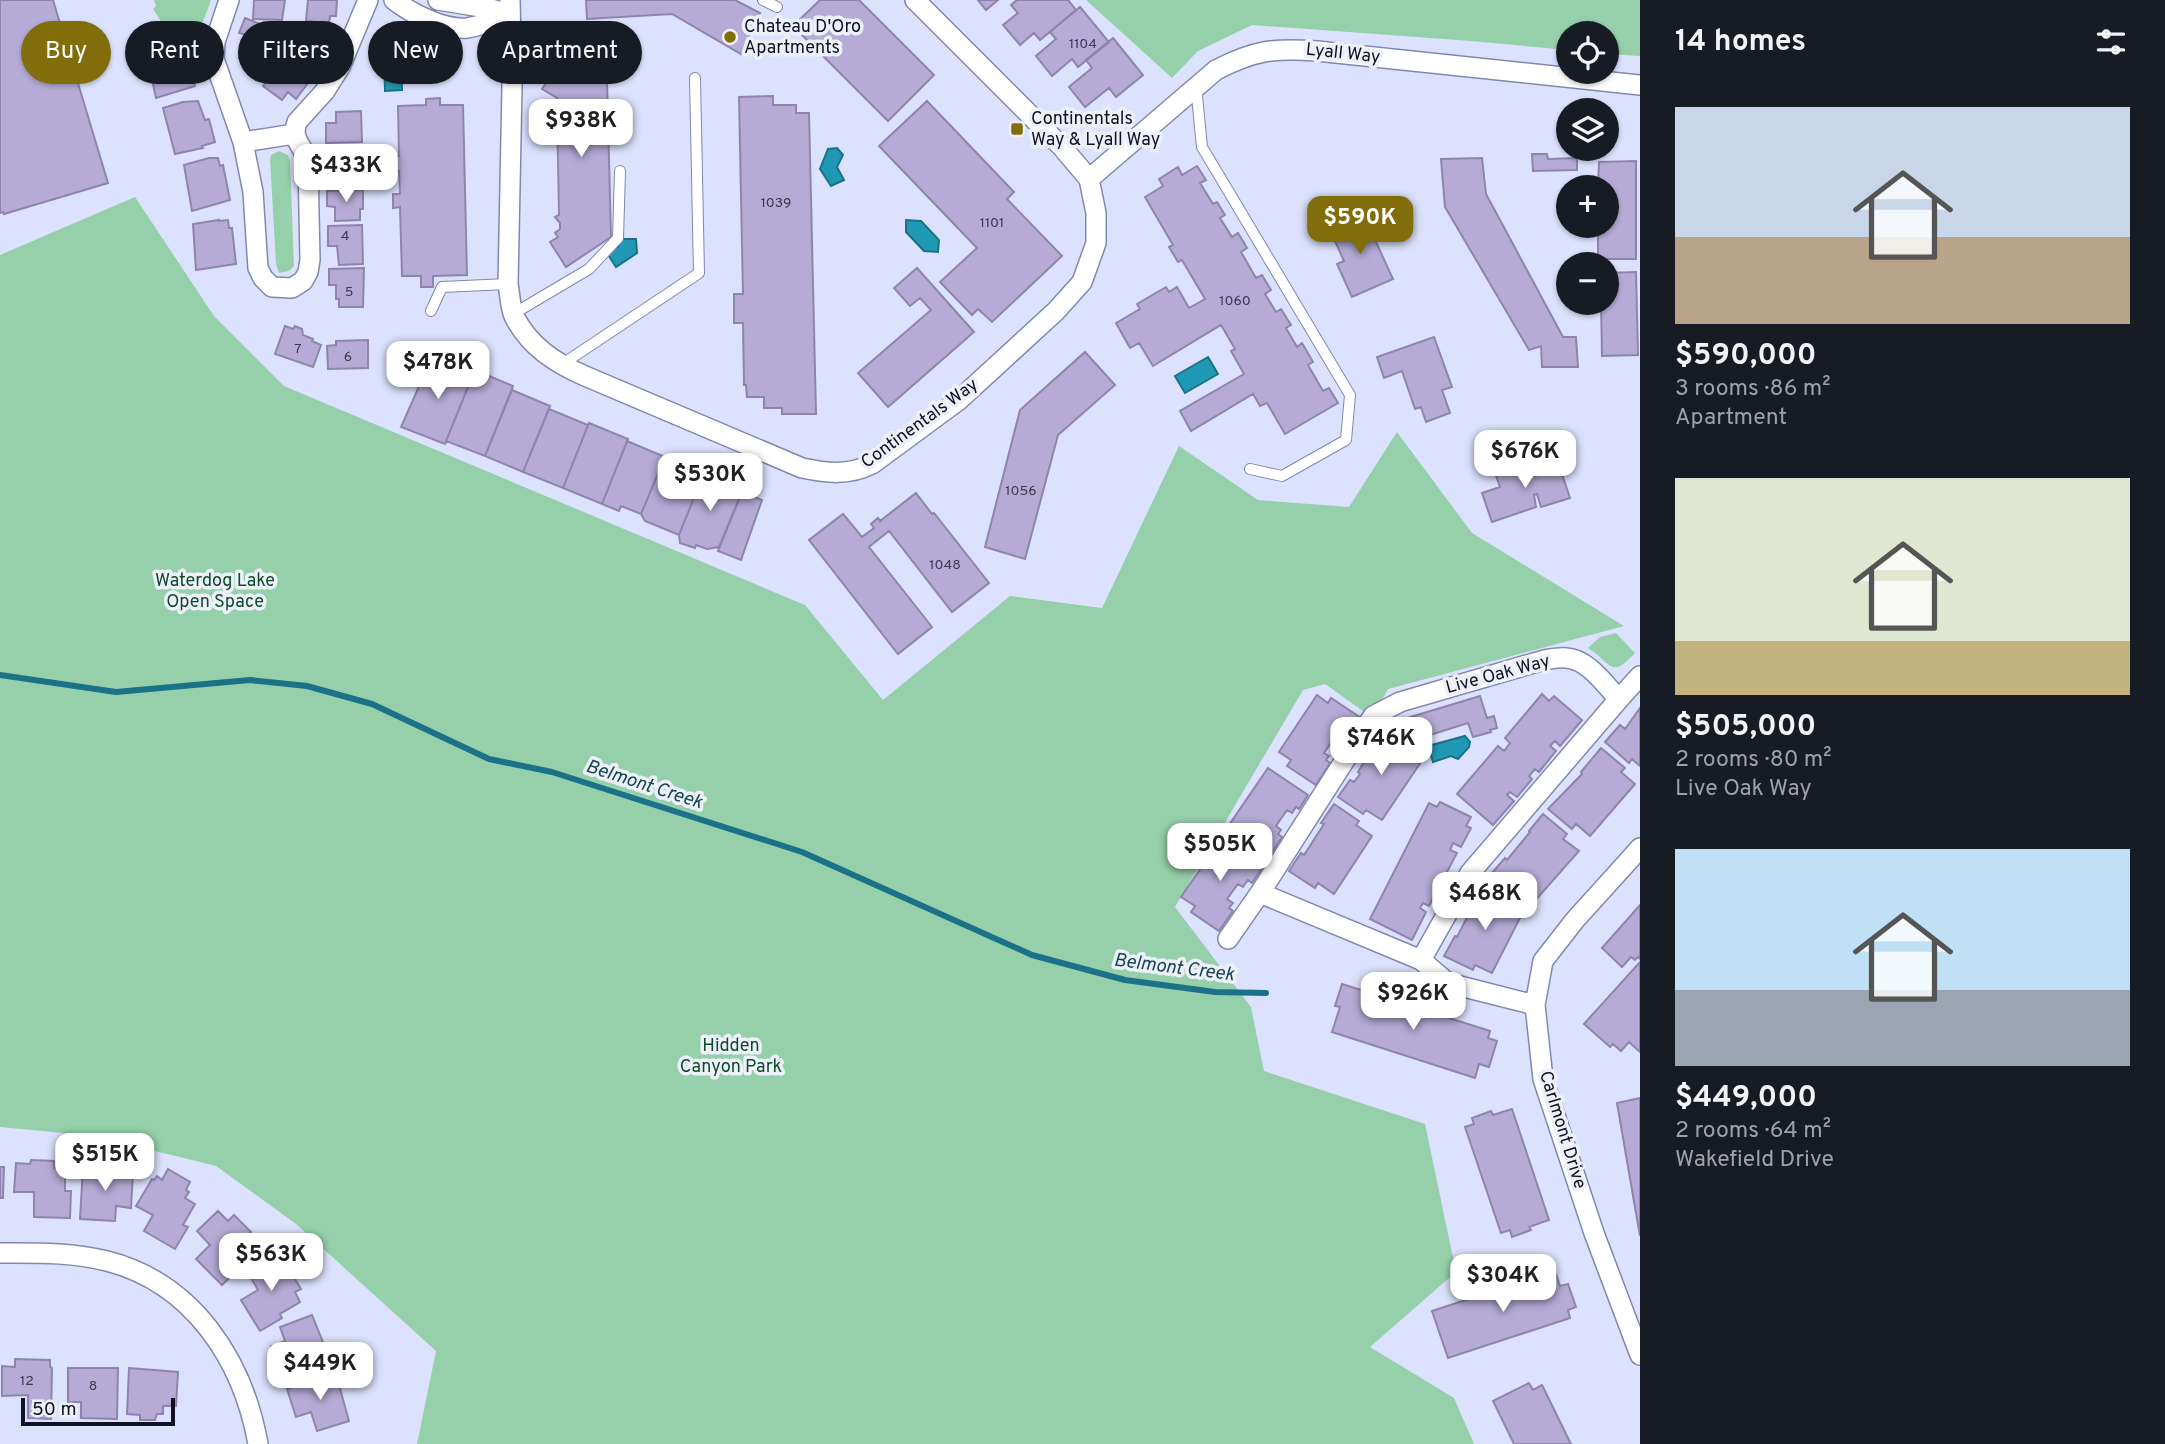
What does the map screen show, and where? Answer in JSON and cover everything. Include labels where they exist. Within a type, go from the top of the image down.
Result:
[{"type":"street","points":[[229,0],[214,50],[243,142],[253,192],[258,268],[272,287],[292,288],[303,281],[310,260],[308,163],[294,134],[297,122],[325,91],[340,67],[368,0]]},
{"type":"street","points":[[394,0],[408,11],[428,20],[465,28],[510,7]]},
{"type":"street","points":[[438,0],[487,8],[510,7]]},
{"type":"street","name":"Continentals Way","points":[[510,7],[512,87],[509,284],[513,314],[531,342],[560,365],[802,468],[823,473],[859,470],[872,464],[959,400],[1056,311],[1082,282],[1096,243],[1096,213],[1089,178],[1062,147],[915,0]]},
{"type":"street","name":"Lyall Way","points":[[1089,178],[1216,70],[1260,51],[1281,49],[1640,85]]},
{"type":"street","points":[[243,142],[294,134]]},
{"type":"street","name":"Live Oak Way","points":[[1228,939],[1373,716],[1391,705],[1544,660],[1567,657],[1587,666],[1619,699]]},
{"type":"street","points":[[1421,960],[1470,873],[1640,676]]},
{"type":"street","name":"Carlmont Drive","points":[[1640,848],[1575,920],[1543,961],[1535,1006],[1543,1079],[1594,1233],[1640,1355]]},
{"type":"street","points":[[1260,893],[1421,960],[1448,983],[1535,1006]]},
{"type":"street","points":[[0,1253],[63,1253],[108,1261],[144,1275],[183,1300],[213,1333],[228,1355],[251,1410],[258,1444]]},
{"type":"lane","points":[[763,0],[777,7]]},
{"type":"lane","points":[[560,365],[699,273],[695,78]]},
{"type":"lane","points":[[1196,85],[1202,147],[1350,395],[1346,440],[1282,476],[1250,469]]},
{"type":"lane","points":[[513,314],[589,269],[618,238],[620,171]]},
{"type":"lane","points":[[431,311],[442,287],[509,284]]},
{"type":"green space","points":[[154,0],[211,0],[203,21],[161,21],[153,9],[156,6]]},
{"type":"green space","points":[[1086,0],[1640,0],[1640,56],[1619,55],[1619,21],[1556,21],[1556,49],[1252,25],[1198,51],[1172,78]]},
{"type":"green space","points":[[279,151],[288,155],[290,161],[294,266],[289,271],[279,273],[276,264],[270,159],[271,155]]},
{"type":"green space","name":"Hidden Canyon Park","points":[[135,197],[214,316],[284,386],[805,605],[883,700],[1010,596],[1102,608],[1179,446],[1258,500],[1349,507],[1397,432],[1472,533],[1624,626],[1388,689],[1383,698],[1363,711],[1325,684],[1303,690],[1175,907],[1251,1007],[1264,1071],[1425,1124],[1456,1272],[1370,1347],[1454,1398],[1474,1444],[417,1444],[436,1351],[296,1224],[216,1166],[94,1136],[0,1127],[0,255]]},
{"type":"green space","points":[[1616,633],[1635,653],[1615,667],[1588,648],[1600,637]]},
{"type":"water","points":[[385,84],[402,84],[402,90],[385,91]]},
{"type":"water","points":[[837,148],[843,155],[837,167],[844,180],[831,186],[820,169],[828,149]]},
{"type":"water","points":[[906,220],[921,221],[939,240],[938,252],[924,251],[906,232]]},
{"type":"water","points":[[619,239],[636,239],[637,253],[616,267],[607,253],[619,246]]},
{"type":"water","points":[[1208,357],[1218,374],[1185,393],[1175,376]]},
{"type":"water","points":[[1465,736],[1470,742],[1469,747],[1458,759],[1451,756],[1433,762],[1428,746]]},
{"type":"building","points":[[0,0],[53,0],[59,21],[21,21],[21,84],[78,84],[108,183],[0,213]]},
{"type":"building","points":[[254,0],[285,0],[282,20],[253,19]]},
{"type":"building","points":[[308,0],[337,0],[336,16],[330,16],[329,21],[306,21]]},
{"type":"building","name":"Chateau D'Oro Apartments","points":[[586,0],[735,0],[760,13],[741,54],[672,14],[587,19]]},
{"type":"building","points":[[820,0],[859,0],[934,75],[888,121],[793,26]]},
{"type":"building","points":[[978,0],[998,0],[986,10]]},
{"type":"building","points":[[1017,0],[1068,0],[1076,10],[1040,40],[1034,33],[1020,45],[1003,25],[1018,13],[1011,5]]},
{"type":"building","points":[[1080,7],[1109,42],[1078,67],[1072,59],[1052,76],[1036,56],[1056,39],[1050,32]]},
{"type":"building","points":[[1113,38],[1143,75],[1116,97],[1109,88],[1085,107],[1069,87],[1092,68],[1086,60]]},
{"type":"building","points":[[153,84],[195,84],[195,86],[156,98]]},
{"type":"building","points":[[307,84],[296,99],[288,92],[282,100],[263,86]]},
{"type":"building","points":[[545,84],[607,84],[611,237],[566,267],[550,242],[558,237],[555,233],[560,229],[560,223],[555,217],[559,215],[557,108],[554,106],[557,98],[542,89]]},
{"type":"building","points":[[773,96],[773,105],[796,105],[796,113],[809,113],[816,414],[782,414],[782,408],[764,408],[764,397],[747,397],[744,385],[743,323],[734,323],[734,294],[743,294],[739,97]]},
{"type":"building","points":[[440,98],[440,105],[463,105],[467,275],[433,276],[433,287],[421,287],[421,276],[402,276],[400,207],[393,208],[393,194],[400,194],[399,171],[392,171],[392,156],[399,156],[398,106],[426,105],[426,99]]},
{"type":"building","points":[[198,101],[205,120],[209,119],[215,142],[202,146],[203,148],[175,154],[163,108]]},
{"type":"building","points":[[927,101],[1014,192],[1007,199],[1062,256],[992,322],[978,309],[972,315],[940,282],[977,248],[879,146]]},
{"type":"building","points":[[361,111],[362,142],[326,143],[326,123],[336,123],[336,112]]},
{"type":"building","points":[[361,145],[362,186],[338,187],[337,178],[333,178],[333,166],[327,167],[331,146]]},
{"type":"building","points":[[1532,154],[1547,154],[1548,159],[1556,159],[1556,161],[1577,161],[1577,170],[1533,171]]},
{"type":"building","points":[[218,158],[220,166],[223,165],[230,200],[192,211],[184,165]]},
{"type":"building","points":[[1482,158],[1486,194],[1563,337],[1576,337],[1578,367],[1542,367],[1541,346],[1529,350],[1445,207],[1441,159]]},
{"type":"building","points":[[1636,161],[1636,259],[1619,259],[1619,252],[1598,252],[1598,238],[1619,238],[1619,175],[1598,175],[1599,162]]},
{"type":"building","points":[[1197,166],[1206,180],[1200,183],[1213,204],[1217,202],[1225,215],[1220,218],[1232,237],[1238,233],[1247,248],[1241,252],[1256,278],[1262,275],[1271,290],[1265,294],[1276,312],[1281,309],[1291,325],[1286,328],[1297,347],[1302,343],[1313,362],[1308,365],[1323,391],[1329,388],[1338,403],[1285,434],[1267,403],[1260,406],[1253,394],[1191,431],[1180,411],[1244,374],[1231,351],[1235,349],[1221,325],[1153,366],[1139,343],[1130,348],[1116,323],[1140,309],[1137,304],[1166,287],[1169,292],[1177,287],[1189,308],[1205,299],[1182,260],[1178,262],[1169,247],[1173,245],[1145,197],[1163,186],[1159,179],[1178,167],[1182,175]]},
{"type":"building","points":[[363,190],[360,220],[335,221],[335,207],[327,206],[327,191]]},
{"type":"building","points":[[1356,215],[1359,221],[1365,218],[1393,279],[1352,297],[1337,264],[1344,261],[1329,228]]},
{"type":"building","points":[[228,220],[229,228],[232,228],[236,264],[196,270],[193,224]]},
{"type":"building","points":[[362,225],[363,264],[339,265],[337,246],[328,246],[328,226]]},
{"type":"building","points":[[364,268],[363,307],[339,307],[336,285],[329,285],[329,269]]},
{"type":"building","points":[[917,268],[974,332],[888,407],[858,373],[931,310],[920,298],[910,306],[894,288]]},
{"type":"building","points":[[1636,272],[1638,355],[1602,356],[1601,315],[1619,315],[1619,273]]},
{"type":"building","points":[[285,326],[302,329],[303,335],[321,345],[313,367],[275,354]]},
{"type":"building","points":[[1434,337],[1452,387],[1442,390],[1450,413],[1426,422],[1421,407],[1415,409],[1402,371],[1384,378],[1377,357]]},
{"type":"building","points":[[368,340],[368,368],[328,369],[327,346],[336,345],[336,341]]},
{"type":"building","points":[[1085,352],[1115,385],[1058,435],[1025,559],[985,547],[1020,410]]},
{"type":"building","points":[[432,357],[473,374],[445,444],[401,427]]},
{"type":"building","points":[[475,370],[513,386],[485,456],[446,441]]},
{"type":"building","points":[[512,390],[550,406],[523,472],[485,456]]},
{"type":"building","points":[[549,409],[588,425],[563,488],[523,472]]},
{"type":"building","points":[[589,423],[628,439],[602,504],[563,488]]},
{"type":"building","points":[[627,441],[665,457],[641,514],[621,506],[619,511],[602,504]]},
{"type":"building","points":[[665,457],[704,473],[679,535],[645,521],[641,514]]},
{"type":"building","points":[[1528,462],[1530,469],[1558,462],[1570,498],[1541,507],[1537,494],[1534,495],[1536,507],[1492,522],[1482,493],[1500,487],[1495,473]]},
{"type":"building","points":[[704,473],[743,489],[719,547],[707,549],[680,543],[679,535]]},
{"type":"building","points":[[742,492],[762,500],[741,560],[718,551]]},
{"type":"building","points":[[916,493],[989,583],[952,612],[889,531],[869,547],[932,627],[898,654],[809,540],[843,514],[862,537],[874,528],[871,524],[878,518],[880,521]]},
{"type":"building","points":[[1542,694],[1549,701],[1554,696],[1582,720],[1560,746],[1555,741],[1550,746],[1556,751],[1539,772],[1535,769],[1529,776],[1532,779],[1517,797],[1510,792],[1507,795],[1514,801],[1493,825],[1457,794],[1498,746],[1504,751],[1510,743],[1505,738]]},
{"type":"building","points":[[1317,695],[1328,703],[1331,698],[1361,718],[1349,736],[1344,733],[1339,740],[1335,737],[1324,753],[1329,756],[1326,760],[1330,763],[1316,785],[1287,766],[1291,760],[1279,752]]},
{"type":"building","points":[[1480,696],[1487,718],[1494,716],[1497,728],[1490,730],[1491,732],[1473,737],[1468,723],[1411,741],[1404,719]]},
{"type":"building","points":[[1640,708],[1640,766],[1632,759],[1629,763],[1605,742],[1620,725],[1625,729]]},
{"type":"building","points":[[1383,730],[1408,746],[1405,751],[1421,762],[1382,820],[1366,810],[1363,814],[1338,797],[1350,780],[1354,782],[1360,774],[1358,772]]},
{"type":"building","points":[[1601,748],[1625,768],[1621,772],[1635,784],[1590,836],[1576,824],[1572,829],[1548,809],[1582,774]]},
{"type":"building","points":[[1268,768],[1308,795],[1299,809],[1296,807],[1292,813],[1287,810],[1276,826],[1281,830],[1278,834],[1282,837],[1268,858],[1238,838],[1242,834],[1229,825]]},
{"type":"building","points":[[1440,802],[1471,817],[1466,826],[1471,828],[1461,847],[1453,843],[1450,850],[1457,853],[1429,906],[1423,903],[1420,908],[1426,912],[1412,940],[1370,919],[1429,803],[1437,807]]},
{"type":"building","points":[[1334,804],[1359,821],[1356,825],[1372,836],[1334,894],[1318,883],[1315,888],[1289,871],[1301,853],[1304,855]]},
{"type":"building","points":[[1543,814],[1567,834],[1563,839],[1579,851],[1533,903],[1518,891],[1515,894],[1491,874],[1505,858],[1507,860]]},
{"type":"building","points":[[1219,842],[1231,850],[1235,845],[1264,865],[1252,883],[1248,880],[1243,887],[1238,884],[1227,899],[1233,903],[1229,908],[1233,911],[1219,931],[1191,912],[1195,906],[1181,897]]},
{"type":"building","points":[[1481,885],[1509,899],[1507,904],[1523,912],[1492,973],[1475,965],[1473,970],[1444,956],[1455,936],[1457,937]]},
{"type":"building","points":[[1640,905],[1640,959],[1631,957],[1622,967],[1602,948]]},
{"type":"building","points":[[1640,962],[1640,1052],[1629,1042],[1621,1051],[1613,1044],[1610,1047],[1584,1024]]},
{"type":"building","points":[[1342,984],[1490,1031],[1488,1038],[1497,1041],[1489,1067],[1479,1064],[1475,1078],[1332,1032],[1340,1007],[1335,1006]]},
{"type":"building","points":[[1640,1098],[1640,1236],[1617,1103]]},
{"type":"building","points":[[1512,1109],[1549,1220],[1512,1237],[1510,1230],[1501,1233],[1465,1127],[1474,1124],[1472,1118],[1491,1111],[1493,1115]]},
{"type":"building","points":[[31,1160],[54,1161],[54,1168],[65,1168],[65,1191],[71,1191],[70,1218],[34,1217],[34,1192],[14,1192],[16,1163],[30,1164]]},
{"type":"building","points":[[0,1167],[4,1167],[3,1198],[0,1198]]},
{"type":"building","points":[[83,1167],[133,1173],[131,1208],[116,1206],[115,1221],[80,1219]]},
{"type":"building","points":[[168,1169],[190,1182],[185,1198],[195,1204],[183,1225],[188,1227],[175,1249],[144,1231],[153,1215],[136,1206],[152,1179],[157,1176],[162,1180]]},
{"type":"building","points":[[218,1211],[228,1221],[234,1215],[251,1232],[245,1238],[253,1247],[237,1263],[241,1267],[222,1285],[196,1259],[210,1245],[197,1231]]},
{"type":"building","points":[[278,1258],[285,1269],[288,1267],[301,1289],[295,1292],[300,1302],[280,1314],[282,1318],[260,1331],[241,1300],[258,1290],[248,1273]]},
{"type":"building","points":[[1555,1271],[1560,1286],[1568,1284],[1576,1307],[1568,1310],[1570,1318],[1448,1358],[1432,1311]]},
{"type":"building","points":[[312,1315],[331,1362],[284,1380],[271,1346],[285,1341],[280,1327]]},
{"type":"building","points":[[15,1359],[50,1360],[51,1419],[28,1418],[28,1395],[2,1396],[2,1366],[15,1367]]},
{"type":"building","points":[[68,1368],[118,1368],[117,1419],[81,1418],[81,1402],[68,1402]]},
{"type":"building","points":[[129,1368],[178,1372],[176,1406],[163,1406],[163,1414],[157,1414],[155,1420],[140,1420],[140,1415],[127,1414]]},
{"type":"building","points":[[336,1374],[349,1421],[317,1431],[311,1412],[296,1417],[287,1389]]},
{"type":"building","points":[[1529,1383],[1533,1390],[1542,1385],[1571,1444],[1514,1444],[1493,1401]]},
{"type":"waterway","name":"Belmont Creek","points":[[0,675],[116,692],[250,680],[307,686],[372,704],[489,759],[552,772],[802,852],[1032,955],[1125,980],[1215,992],[1266,993]]},
{"type":"place","name":"Chateau D'Oro Apartments","points":[[730,37]]},
{"type":"place","name":"Continentals Way & Lyall Way","points":[[1017,129]]},
{"type":"park label","name":"Waterdog Lake Open Space","points":[[215,591]]}]
